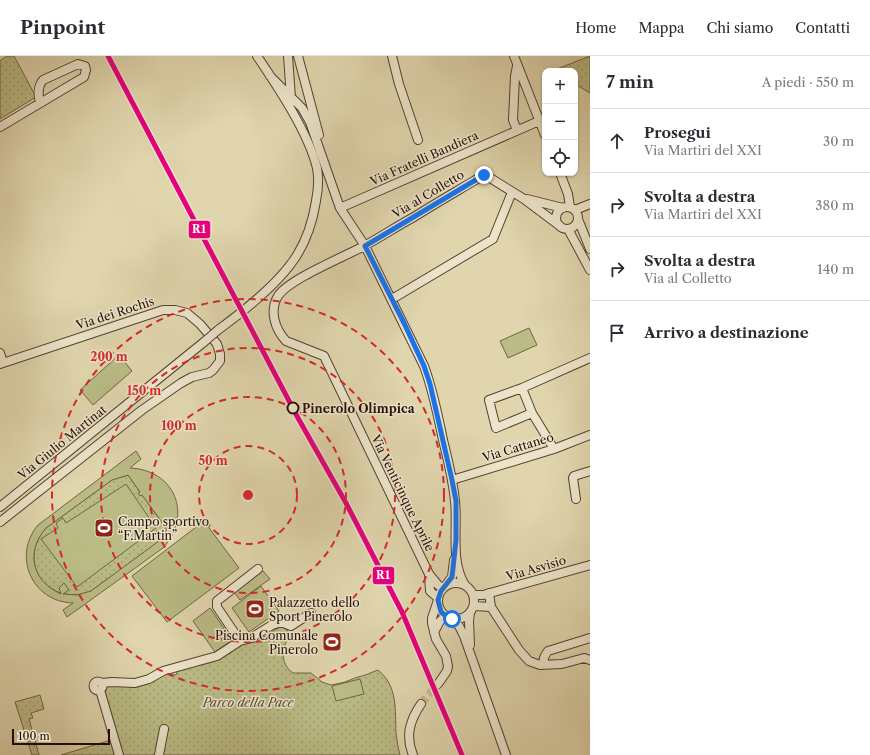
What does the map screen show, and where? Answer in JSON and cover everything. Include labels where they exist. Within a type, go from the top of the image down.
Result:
[{"type":"street","points":[[257,56],[294,116]]},
{"type":"street","points":[[288,56],[290,95],[294,116]]},
{"type":"street","points":[[298,56],[318,128],[328,173]]},
{"type":"street","points":[[392,56],[399,84],[418,140]]},
{"type":"street","points":[[514,56],[542,128]]},
{"type":"street","points":[[0,127],[40,103],[84,76],[86,70],[85,66],[78,64],[43,80],[40,84],[38,95],[40,103]]},
{"type":"street","points":[[517,65],[513,120],[517,130]]},
{"type":"street","points":[[270,76],[302,108],[310,122],[340,208],[365,246],[424,366],[430,384],[456,501],[458,570],[465,584],[471,589],[474,595],[469,621],[470,651]]},
{"type":"street","name":"Via Giulio Martinat","points":[[0,507],[218,330],[247,309],[284,273],[297,255],[307,234],[314,212],[318,190],[317,169],[308,145],[294,116]]},
{"type":"street","name":"Via Fratelli Bandiera","points":[[340,208],[539,121]]},
{"type":"street","name":"Via al Colletto","points":[[365,246],[482,176],[487,176],[524,199],[560,226]]},
{"type":"street","points":[[561,176],[568,194],[569,208],[578,219],[587,235],[590,249]]},
{"type":"street","points":[[392,300],[493,239],[512,192]]},
{"type":"street","name":"Via al Colletto","points":[[524,199],[569,208]]},
{"type":"street","points":[[590,204],[569,208],[557,214],[556,221],[560,226],[568,229],[590,270]]},
{"type":"street","points":[[568,229],[576,224],[578,219]]},
{"type":"street","name":"Via Venticinque Aprile","points":[[365,246],[308,274],[289,286],[279,295],[276,300],[273,315],[282,336],[286,341],[324,356],[429,574]]},
{"type":"street","name":"Via dei Rochis","points":[[0,522],[142,410],[181,383],[192,377],[209,373],[214,370],[220,361],[220,354],[217,344],[187,313],[175,310],[163,310],[1,363]]},
{"type":"street","points":[[0,353],[1,363]]},
{"type":"street","points":[[532,413],[496,428],[489,400],[522,388],[590,358]]},
{"type":"street","points":[[522,388],[532,413],[554,449]]},
{"type":"street","name":"Via Cattaneo","points":[[452,480],[554,449],[590,435]]},
{"type":"street","points":[[576,499],[574,476],[590,471]]},
{"type":"street","points":[[438,684],[447,671],[448,662],[436,639],[432,618],[438,599],[444,587],[452,577],[456,540]]},
{"type":"street","name":"Via Asvisio","points":[[474,595],[489,593],[590,565]]},
{"type":"street","points":[[240,641],[216,604],[217,601],[258,569]]},
{"type":"street","points":[[429,574],[438,585],[444,587],[452,583],[465,584]]},
{"type":"street","points":[[429,574],[430,591],[438,599],[441,612],[459,626],[470,651],[477,676],[506,755]]},
{"type":"street","points":[[489,593],[491,607],[519,650],[529,662],[544,665],[562,664],[584,658],[590,660]]},
{"type":"street","points":[[434,632],[440,621],[449,617],[462,619],[472,610],[491,607]]},
{"type":"street","points":[[119,755],[101,687],[112,682],[135,683],[150,679],[163,671],[217,656],[240,641],[251,638],[272,625],[281,622],[291,626],[311,613]]},
{"type":"street","points":[[544,665],[544,656],[548,651],[590,638]]},
{"type":"street","points":[[413,755],[410,745],[409,729],[421,704]]},
{"type":"street","points":[[159,755],[164,729]]},
{"type":"green space","points":[[7,56],[14,56],[36,97],[0,119],[0,61]]},
{"type":"green space","points":[[590,56],[590,93],[578,86],[578,68],[560,68]]},
{"type":"green space","points":[[529,328],[537,345],[508,358],[500,341]]},
{"type":"green space","points":[[119,355],[132,371],[93,405],[80,390]]},
{"type":"green space","points":[[136,451],[141,459],[130,468],[146,471],[158,477],[168,485],[175,496],[178,509],[177,522],[172,535],[163,548],[67,617],[63,610],[73,603],[59,601],[47,595],[37,586],[30,575],[27,563],[27,550],[30,537],[38,525]],"holes":[[[128,475],[140,492],[138,493],[140,496],[142,495],[167,529],[159,541],[91,591],[77,595],[63,594],[69,590],[64,583],[59,588],[61,594],[43,582],[38,574],[34,556],[35,547],[39,537],[46,528],[112,480]]]},
{"type":"green space","points":[[128,475],[167,530],[160,541],[91,591],[76,595],[62,593],[50,588],[41,579],[36,568],[34,555],[37,541],[46,528],[112,480]]},
{"type":"green space","points":[[126,484],[156,528],[77,587],[41,539],[58,528],[56,523],[63,518],[66,523]]},
{"type":"green space","points":[[204,521],[239,568],[167,622],[132,576]]},
{"type":"green space","name":"Palazzetto dello Sport Pinerolo","points":[[263,571],[270,579],[240,600],[234,592]]},
{"type":"green space","name":"Palazzetto dello Sport Pinerolo","points":[[261,586],[279,611],[249,632],[232,608]]},
{"type":"green space","points":[[210,608],[232,640],[215,652],[193,621]]},
{"type":"green space","name":"Parco della Pace","points":[[281,626],[285,627],[290,635],[285,645],[283,655],[286,665],[293,673],[311,673],[322,682],[331,685],[345,682],[378,670],[384,676],[389,683],[394,699],[396,733],[400,755],[123,755],[104,692],[108,684],[139,687],[140,684],[165,674],[176,675],[179,668],[209,663],[222,657],[242,644],[256,642]]},
{"type":"green space","points":[[360,679],[364,694],[336,701],[332,686]]},
{"type":"green space","points":[[40,695],[44,709],[31,713],[33,718],[29,719],[39,755],[32,755],[15,702]]},
{"type":"green space","points":[[111,740],[115,755],[61,755]]},
{"type":"tunnel","points":[[421,704],[438,684]]},
{"type":"transit line","name":"R1","points":[[108,56],[298,418],[346,503],[402,612],[462,755]]},
{"type":"place","name":"Pinerolo Olimpica","points":[[293,408]]},
{"type":"place","name":"Campo sportivo “F.Martin”","points":[[104,528]]},
{"type":"place","name":"Palazzetto dello Sport Pinerolo","points":[[255,609]]},
{"type":"place","name":"Piscina Comunale Pinerolo","points":[[332,642]]},
{"type":"route","points":[[452,619],[441,612],[438,600],[439,594],[452,577],[456,540],[456,501],[430,384],[424,366],[404,323],[365,246],[484,175]]}]
